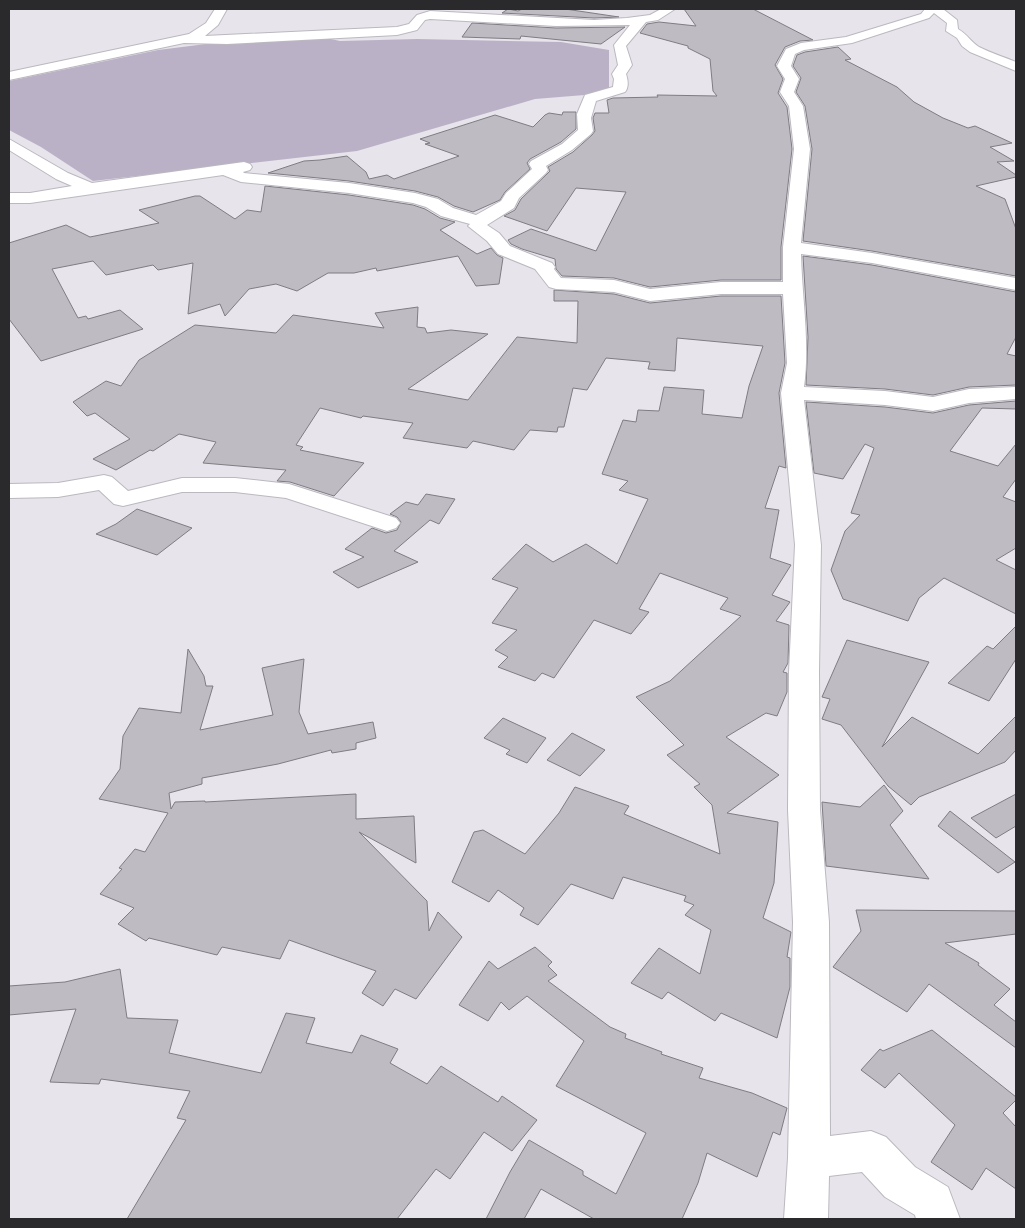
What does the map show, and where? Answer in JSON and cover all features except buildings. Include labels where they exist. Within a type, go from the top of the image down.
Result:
[{"type":"street","points":[[186,40],[216,22],[221,9]]},
{"type":"street","points":[[9,76],[186,40],[227,40],[397,31],[413,27],[421,17],[430,15],[582,24],[642,20],[666,13],[669,9]]},
{"type":"street","points":[[806,1219],[809,1158],[811,922],[804,810],[804,682],[808,544],[792,393],[797,363],[792,288],[792,247],[802,149],[796,106],[787,92],[792,79],[784,66],[790,52],[801,47],[848,40],[925,16],[931,9]]},
{"type":"street","points":[[936,9],[949,18],[952,23],[952,31],[962,36],[966,43],[974,49],[1016,68]]},
{"type":"street","points":[[642,20],[633,27],[632,34],[620,45],[625,65],[619,74],[621,79],[620,89],[590,98],[583,115],[583,124],[586,131],[567,147],[537,164],[540,170],[512,196],[508,204],[483,218],[477,226],[493,237],[504,250],[546,267],[544,269],[556,283],[614,286],[650,295],[721,288],[792,288]]},
{"type":"street","points":[[9,144],[62,176],[90,188]]},
{"type":"street","points":[[9,198],[30,198],[246,167]]},
{"type":"street","points":[[226,170],[241,177],[349,188],[415,198],[432,203],[447,212],[480,222]]},
{"type":"street","points":[[792,247],[881,259],[1016,284]]},
{"type":"street","points":[[792,393],[885,398],[933,404],[969,396],[1016,393]]},
{"type":"street","points":[[9,491],[58,490],[104,482],[123,499],[182,485],[235,485],[289,491],[387,523]]},
{"type":"street","points":[[809,1158],[871,1151],[900,1182],[933,1202],[938,1219]]},
{"type":"shaded area","points":[[312,35],[340,41],[417,39],[561,42],[609,50],[609,93],[535,99],[357,151],[93,181],[41,147],[9,130],[9,81],[158,50],[214,43]]}]
